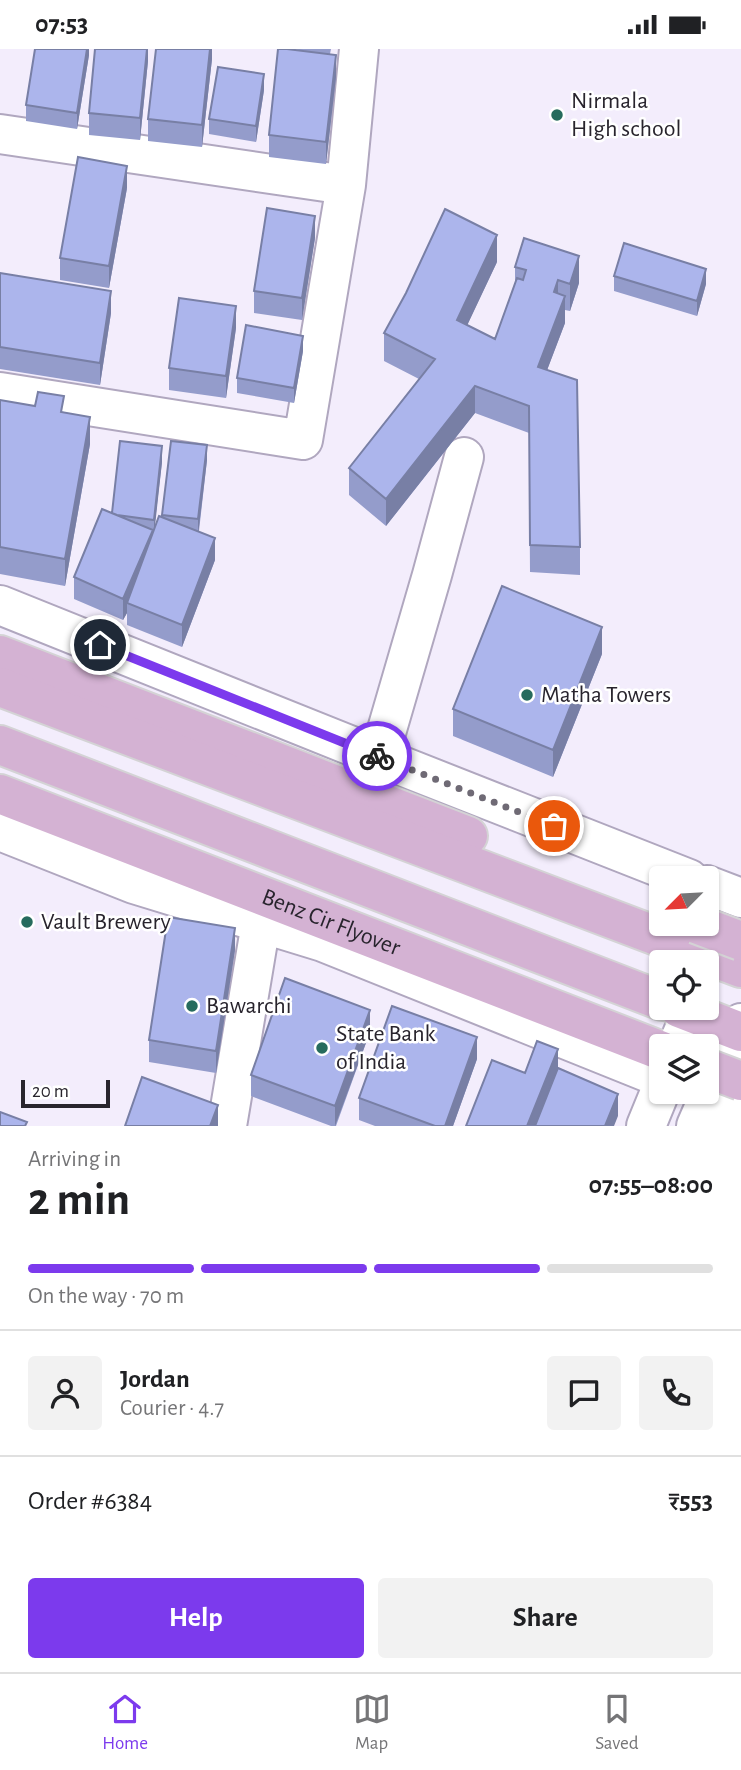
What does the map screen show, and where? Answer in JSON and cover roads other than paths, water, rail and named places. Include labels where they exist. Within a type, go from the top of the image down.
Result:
[{"type":"main road","points":[[0,655],[649,906]]},
{"type":"main road","points":[[0,687],[649,969]]},
{"type":"main road","points":[[0,745],[649,974]]},
{"type":"main road","name":"Benz Cir Flyover","points":[[0,794],[649,1046]]},
{"type":"main road","points":[[719,1009],[740,1028]]},
{"type":"main road","points":[[719,1091],[741,1081]]},
{"type":"street","points":[[0,392],[303,440],[346,184],[359,49]]},
{"type":"street","points":[[0,134],[346,184]]},
{"type":"street","points":[[379,757],[464,457]]},
{"type":"street","points":[[0,605],[656,866]]},
{"type":"street","points":[[0,831],[134,884],[323,942],[649,1073]]},
{"type":"street","points":[[719,890],[741,898]]},
{"type":"street","points":[[227,1126],[261,923]]},
{"type":"street","points":[[719,962],[741,926]]},
{"type":"street","points":[[719,1068],[740,1028]]},
{"type":"street","points":[[646,1126],[655,1104]]},
{"type":"street","points":[[714,1104],[741,1117]]},
{"type":"place","name":"Nirmala High school","points":[[557,115]]},
{"type":"place","name":"Matha Towers","points":[[527,695]]},
{"type":"place","name":"Vault Brewery","points":[[27,922]]},
{"type":"place","name":"Bawarchi","points":[[192,1006]]},
{"type":"place","name":"State Bank of India","points":[[322,1048]]}]
